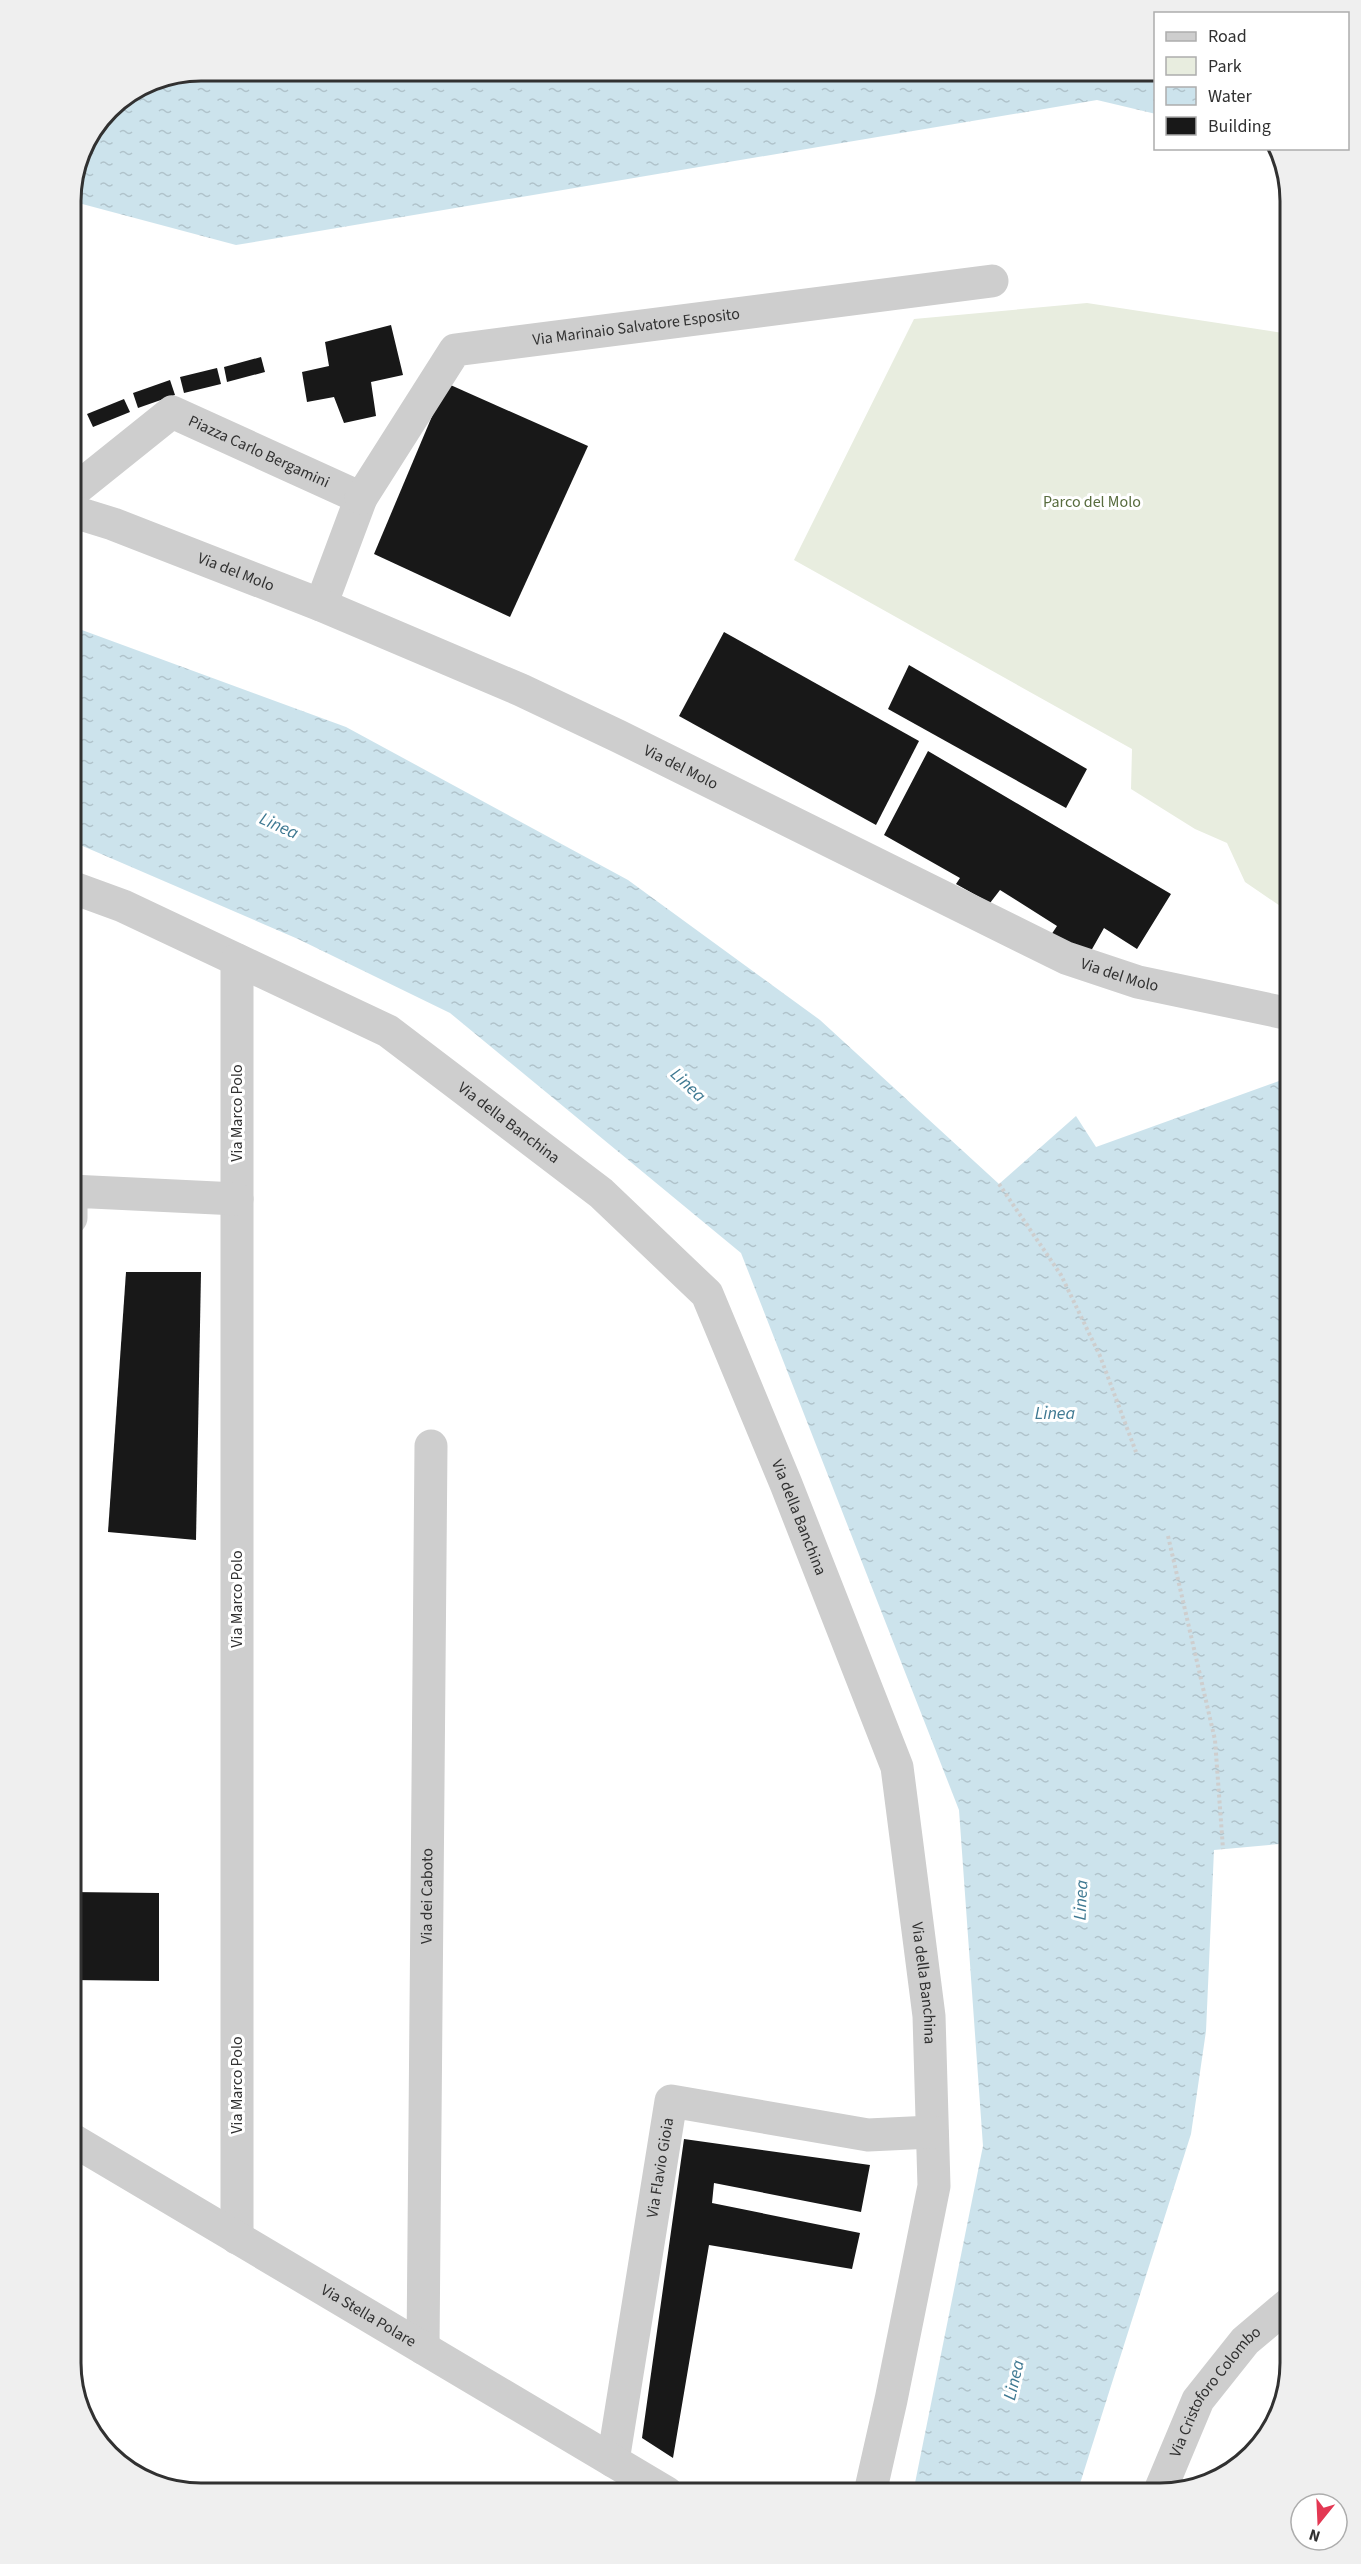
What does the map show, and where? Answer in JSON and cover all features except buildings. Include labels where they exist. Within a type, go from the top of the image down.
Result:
[{"type":"street","name":"Via Marinaio Salvatore Esposito","points":[[361,498],[456,350],[992,281]]},
{"type":"street","name":"Piazza Carlo Bergamini","points":[[81,485],[172,412],[361,498]]},
{"type":"street","points":[[321,605],[361,498]]},
{"type":"street","name":"Via del Molo","points":[[81,514],[113,524],[321,605],[569,712],[1066,957],[1138,982],[1280,1012]]},
{"type":"street","name":"Via della Banchina","points":[[81,891],[123,906],[388,1031],[601,1193],[706,1294],[786,1484],[897,1767],[929,2016],[934,2186],[872,2483]]},
{"type":"street","name":"Via Marco Polo","points":[[237,960],[237,2238]]},
{"type":"street","points":[[81,1191],[237,1199]]},
{"type":"street","name":"Via dei Caboto","points":[[423,2348],[431,1446]]},
{"type":"street","name":"Via Flavio Gioia","points":[[613,2461],[671,2101],[868,2135],[932,2132]]},
{"type":"street","name":"Via Stella Polare","points":[[81,2146],[650,2483]]},
{"type":"street","name":"Via Cristoforo Colombo","points":[[1163,2483],[1198,2400],[1245,2342],[1280,2312]]},
{"type":"path","points":[[999,1184],[1061,1275],[1100,1356],[1136,1452]]},
{"type":"path","points":[[1168,1536],[1215,1740],[1223,1849]]},
{"type":"green space","name":"Parco del Molo","points":[[1087,303],[1280,332],[1280,906],[1245,882],[1227,843],[1195,829],[1131,789],[1132,749],[794,560],[914,319]]},
{"type":"water","points":[[201,81],[1154,81],[1154,114],[1097,100],[236,245],[81,204],[83,178],[93,148],[116,116],[134,101],[162,87]]},
{"type":"water","name":"Linea","points":[[81,630],[346,727],[628,880],[820,1020],[999,1184],[1076,1116],[1096,1147],[1280,1081],[1280,1844],[1214,1850],[1206,2031],[1191,2134],[1080,2483],[915,2483],[983,2146],[959,1810],[741,1253],[450,1013],[298,939],[81,845]]}]
